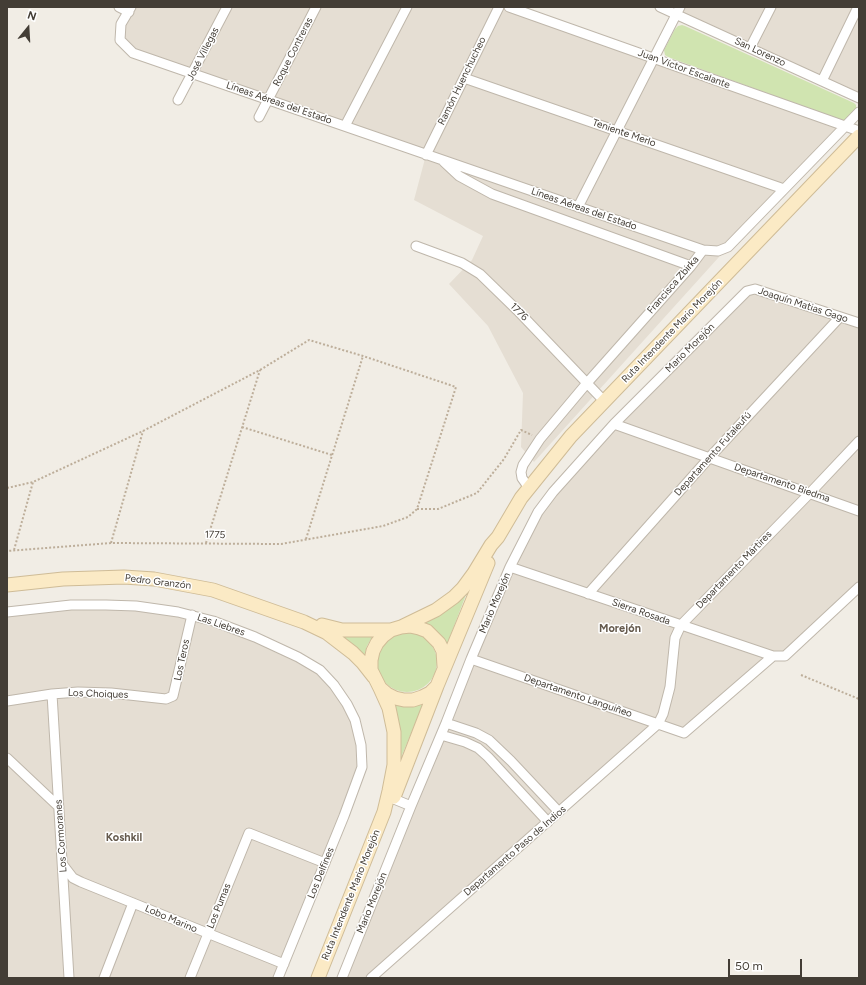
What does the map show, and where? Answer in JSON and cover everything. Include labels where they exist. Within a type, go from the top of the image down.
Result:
[{"type":"main road","name":"Ruta Intendente Mario Morejón","points":[[444,668],[498,537],[521,498],[571,436],[859,136]]},
{"type":"main road","name":"Ruta Intendente Mario Morejón","points":[[396,629],[432,612],[459,593],[470,580],[491,545],[498,537]]},
{"type":"main road","name":"Pedro Granzón","points":[[7,585],[91,577],[124,577],[154,579],[213,590],[304,622],[327,633],[358,657],[377,682]]},
{"type":"main road","name":"Pedro Granzón","points":[[304,622],[342,630],[396,629]]},
{"type":"main road","points":[[410,626],[426,632],[439,643],[445,660],[444,668],[437,686],[430,693],[414,700],[404,700],[387,694],[377,682],[371,670],[371,660],[373,651],[380,639],[396,629],[410,626]]},
{"type":"main road","name":"Ruta Intendente Mario Morejón","points":[[377,682],[389,708],[394,732],[394,765],[391,797]]},
{"type":"main road","name":"Ruta Intendente Mario Morejón","points":[[318,978],[384,812],[437,686]]},
{"type":"street","points":[[120,7],[130,9]]},
{"type":"street","name":"José Villegas","points":[[178,100],[193,74],[226,7]]},
{"type":"street","name":"Roque Contreras","points":[[259,117],[316,7]]},
{"type":"street","points":[[345,126],[407,7]]},
{"type":"street","name":"Ramón Huenchucheo","points":[[426,155],[499,7]]},
{"type":"street","name":"Juan Víctor Escalante","points":[[509,7],[859,131]]},
{"type":"street","name":"San Lorenzo","points":[[660,7],[678,11],[750,48],[859,98]]},
{"type":"street","points":[[750,48],[771,7]]},
{"type":"street","points":[[822,81],[858,7]]},
{"type":"street","name":"Líneas Aéreas del Estado","points":[[130,9],[121,24],[120,40],[133,53],[703,250]]},
{"type":"street","points":[[578,207],[678,11]]},
{"type":"street","name":"Teniente Merlo","points":[[464,78],[784,189]]},
{"type":"street","name":"Francisca Zbirka","points":[[529,488],[522,478],[521,472],[523,465],[540,439],[587,383],[691,266],[703,250],[718,251],[728,247],[859,112]]},
{"type":"street","name":"Líneas Aéreas del Estado","points":[[442,160],[459,176],[492,194],[691,266]]},
{"type":"street","name":"1776","points":[[416,246],[462,263],[480,274],[518,310],[605,402]]},
{"type":"street","name":"Joaquín Matias Gago","points":[[747,291],[755,289],[859,323]]},
{"type":"street","name":"Mario Morejón","points":[[342,978],[471,659],[510,568],[538,512],[553,492],[614,424],[747,291]]},
{"type":"street","name":"Departamento Futaleufú","points":[[588,594],[709,458],[840,317]]},
{"type":"street","name":"Departamento Biedma","points":[[614,424],[859,510]]},
{"type":"street","name":"Departamento Mártires","points":[[658,724],[663,714],[670,688],[675,638],[681,625],[859,441]]},
{"type":"street","name":"Sierra Rosada","points":[[510,568],[773,656]]},
{"type":"street","points":[[773,656],[785,656],[859,587]]},
{"type":"street","name":"Las Liebres","points":[[7,612],[71,605],[143,607],[192,615],[213,621],[255,637],[298,656],[320,670],[334,685],[347,704],[355,720],[361,745],[362,767]]},
{"type":"street","name":"Los Teros","points":[[166,699],[173,696],[175,690],[192,615]]},
{"type":"street","name":"Departamento Languiñeo","points":[[471,659],[684,734],[773,656]]},
{"type":"street","name":"Los Choiques","points":[[7,701],[52,694],[85,692],[111,693],[166,699]]},
{"type":"street","name":"Los Cormoranes","points":[[52,694],[69,978]]},
{"type":"street","points":[[446,723],[476,733],[489,740],[560,812]]},
{"type":"street","name":"Departamento Paso de Indios","points":[[372,978],[658,724]]},
{"type":"street","points":[[441,735],[465,742],[478,748],[548,822]]},
{"type":"street","points":[[7,758],[59,807]]},
{"type":"street","name":"Los Delfines","points":[[278,978],[344,816],[362,767]]},
{"type":"street","points":[[391,797],[412,806]]},
{"type":"street","name":"Los Pumas","points":[[190,978],[249,833],[325,863]]},
{"type":"street","name":"Lobo Marino","points":[[63,866],[73,878],[284,964]]},
{"type":"street","points":[[104,978],[133,903]]},
{"type":"path","points":[[7,488],[33,482],[143,431],[260,370],[309,340],[363,356],[456,387],[416,509],[438,509],[477,493],[504,459],[521,430],[540,439]]},
{"type":"path","points":[[306,539],[363,356]]},
{"type":"path","points":[[206,543],[260,370]]},
{"type":"path","points":[[242,427],[332,455]]},
{"type":"path","points":[[111,543],[143,431]]},
{"type":"path","points":[[14,550],[33,482]]},
{"type":"path","name":"1775","points":[[7,550],[111,543],[281,544],[383,526],[408,517],[416,509]]},
{"type":"path","points":[[802,675],[859,699]]},
{"type":"shaded area","points":[[119,7],[509,7],[847,126],[728,247],[534,462],[521,447],[523,393],[488,326],[449,284],[472,260],[483,236],[414,200],[426,155],[133,53],[120,40],[128,12]]},
{"type":"shaded area","points":[[660,7],[859,7],[859,98]]},
{"type":"shaded area","points":[[747,291],[859,323],[859,587],[785,656],[773,656],[684,733],[658,724],[371,978],[342,978],[510,567],[553,492]]},
{"type":"shaded area","points":[[106,605],[213,621],[320,670],[347,704],[362,767],[278,978],[7,978],[7,612]]},
{"type":"green space","points":[[682,25],[854,103],[856,108],[846,120],[843,121],[668,57],[665,55],[664,50],[675,29]]},
{"type":"green space","points":[[469,587],[446,647],[423,625],[435,617]]},
{"type":"green space","points":[[401,632],[413,632],[429,640],[435,650],[437,662],[435,674],[429,684],[413,692],[401,692],[385,684],[377,668],[377,656],[385,640]]},
{"type":"green space","points":[[336,634],[372,637],[367,646],[364,657]]},
{"type":"green space","points":[[390,700],[425,700],[397,767]]},
{"type":"district","name":"Morejón","points":[[620,629]]},
{"type":"district","name":"Koshkil","points":[[124,838]]}]
